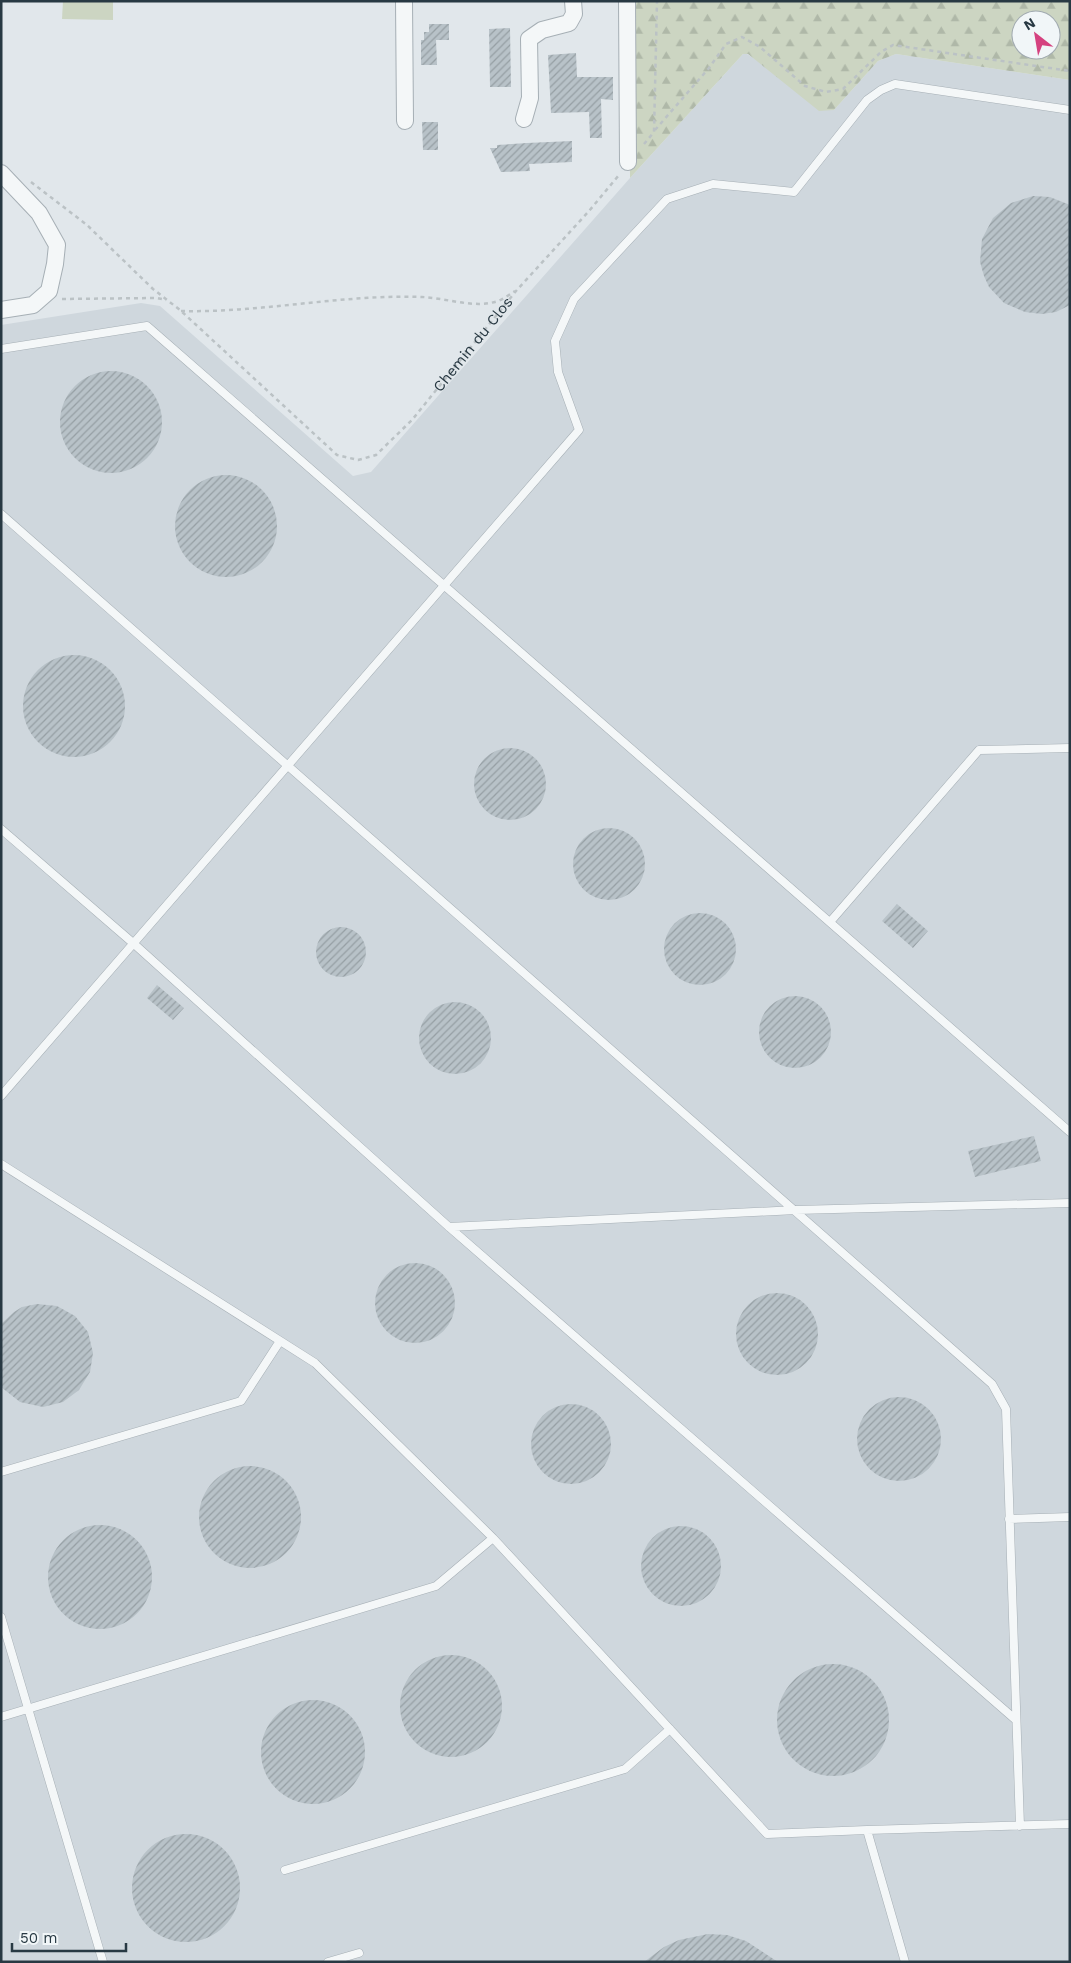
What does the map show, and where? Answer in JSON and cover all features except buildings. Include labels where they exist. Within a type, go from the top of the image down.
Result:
[{"type":"street","points":[[404,1],[406,121]]},
{"type":"street","points":[[524,119],[530,98],[529,39],[542,30],[569,23],[574,14],[573,1]]},
{"type":"street","points":[[627,1],[628,162]]},
{"type":"street","points":[[1,173],[39,213],[57,245],[49,291],[33,305],[1,310]]},
{"type":"lane","points":[[1,1096],[579,430],[558,372],[555,341],[574,299],[667,199],[713,184],[794,192],[867,100],[881,90],[895,84],[1070,110]]},
{"type":"lane","points":[[1,349],[147,326],[1070,1132]]},
{"type":"lane","points":[[1,514],[992,1384],[1006,1409],[1020,1826]]},
{"type":"lane","points":[[830,922],[979,750],[1070,748]]},
{"type":"lane","points":[[1,829],[133,943],[449,1227],[1016,1720]]},
{"type":"lane","points":[[1,1164],[315,1363],[493,1538],[767,1834],[1070,1824]]},
{"type":"lane","points":[[449,1227],[796,1210],[1070,1203]]},
{"type":"lane","points":[[1,1472],[241,1401],[280,1341]]},
{"type":"lane","points":[[1010,1519],[1070,1517]]},
{"type":"lane","points":[[1,1717],[436,1586],[493,1538]]},
{"type":"lane","points":[[1,1617],[103,1962]]},
{"type":"lane","points":[[285,1870],[625,1769],[670,1729]]},
{"type":"lane","points":[[866,1830],[905,1962]]},
{"type":"lane","points":[[328,1962],[359,1953]]},
{"type":"path","points":[[654,132],[657,1]]},
{"type":"path","name":"Chemin du Clos","points":[[27,180],[36,184],[87,225],[153,289],[180,310],[337,455],[358,460],[376,455],[412,420],[516,291],[589,211],[628,162],[709,68],[726,44],[742,37],[760,47],[805,86],[826,92],[843,89],[881,52],[893,45],[1070,71]]},
{"type":"path","points":[[180,310],[213,311],[371,298],[423,297],[474,304],[498,301],[516,291]]},
{"type":"path","points":[[40,299],[157,298],[168,301]]},
{"type":"shaded area","points":[[743,54],[747,54],[834,110],[878,61],[896,54],[1070,80],[1070,1962],[1,1962],[1,325],[141,303],[160,306],[353,476],[371,472],[630,178]]},
{"type":"green space","points":[[63,1],[113,1],[113,20],[62,19]]},
{"type":"green space","points":[[629,1],[1070,1],[1070,80],[896,54],[878,61],[834,110],[819,111],[748,54],[743,54],[630,178]]}]
